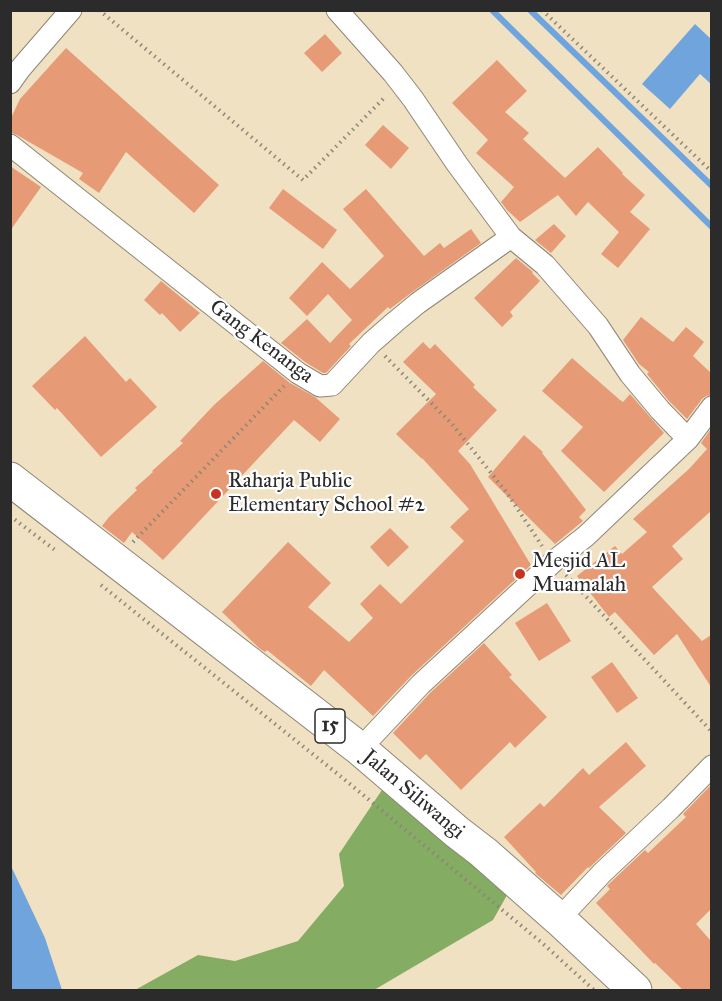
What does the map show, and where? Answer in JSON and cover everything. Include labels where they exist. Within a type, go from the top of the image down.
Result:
[{"type":"highway","name":"Jalan Siliwangi","points":[[10,479],[107,572],[360,750],[483,852],[635,990]]},
{"type":"street","points":[[10,83],[71,10]]},
{"type":"street","points":[[337,10],[413,99],[511,237],[545,266],[598,326],[630,374],[688,439]]},
{"type":"street","name":"Gang Kenanga","points":[[10,145],[298,373],[320,387],[332,385],[371,343],[418,303],[511,237]]},
{"type":"street","points":[[360,750],[421,684],[553,562],[586,536],[688,439],[711,407]]},
{"type":"street","points":[[559,919],[602,873],[671,808],[711,766]]},
{"type":"path","points":[[99,10],[303,180],[400,83]]},
{"type":"path","points":[[542,10],[711,172]]},
{"type":"path","points":[[371,343],[452,424],[507,493],[553,562],[711,732]]},
{"type":"path","points":[[298,373],[107,572],[339,775],[541,942],[594,990]]},
{"type":"path","points":[[10,516],[63,556]]},
{"type":"green space","points":[[386,784],[511,888],[493,920],[374,990],[135,990],[198,955],[235,961],[298,941],[344,886],[339,854]]},
{"type":"water","points":[[695,24],[711,39],[711,84],[700,74],[670,109],[642,84]]},
{"type":"water","points":[[11,866],[45,938],[62,990],[11,990]]},
{"type":"building","points":[[325,34],[342,53],[322,72],[304,53]]},
{"type":"building","points":[[66,48],[219,185],[194,213],[126,152],[99,193],[79,179],[83,173],[10,132],[10,120],[20,99]]},
{"type":"building","points":[[497,60],[527,91],[505,112],[529,133],[523,139],[565,178],[598,147],[645,195],[630,212],[650,229],[618,268],[601,254],[619,232],[588,202],[576,216],[558,195],[520,222],[501,202],[514,187],[476,153],[488,140],[452,103]]},
{"type":"building","points":[[383,125],[409,148],[391,169],[365,145]]},
{"type":"building","points":[[10,166],[41,187],[10,231]]},
{"type":"building","points":[[283,189],[337,230],[323,249],[269,208]]},
{"type":"building","points":[[366,189],[424,256],[440,243],[444,248],[471,229],[481,243],[390,309],[388,307],[349,344],[351,346],[326,373],[323,373],[281,343],[307,319],[330,343],[352,320],[328,294],[307,316],[289,298],[322,262],[350,289],[384,256],[343,209]]},
{"type":"building","points":[[554,224],[566,236],[551,253],[535,240]]},
{"type":"building","points":[[516,258],[540,281],[510,312],[513,316],[502,327],[474,298]]},
{"type":"building","points":[[161,281],[200,313],[180,332],[162,313],[160,315],[144,300]]},
{"type":"building","points":[[641,317],[673,342],[686,327],[704,342],[693,356],[711,373],[711,395],[702,399],[687,419],[647,374],[649,372],[639,364],[623,340]]},
{"type":"building","points":[[85,336],[126,382],[130,378],[157,407],[101,457],[57,408],[55,410],[32,386]]},
{"type":"building","points":[[423,342],[430,349],[435,344],[497,410],[458,451],[470,464],[531,565],[412,675],[373,716],[324,670],[311,686],[267,650],[265,652],[259,648],[222,612],[288,542],[331,583],[308,607],[349,642],[373,618],[360,604],[380,584],[401,604],[464,541],[450,527],[469,509],[422,458],[396,434],[436,394],[403,362]]},
{"type":"building","points":[[572,358],[623,402],[630,394],[664,433],[604,492],[561,451],[583,427],[542,391]]},
{"type":"building","points":[[263,361],[290,383],[315,397],[340,419],[320,442],[294,420],[163,560],[132,532],[124,543],[102,526],[137,490],[135,488],[183,443],[180,441],[214,405]]},
{"type":"building","points":[[711,429],[711,511],[672,546],[683,559],[652,587],[702,641],[711,635],[711,687],[677,634],[654,655],[615,612],[609,617],[577,576],[615,546],[622,554],[647,532],[633,519],[689,469],[707,449],[701,443]]},
{"type":"building","points":[[524,435],[543,452],[586,510],[579,517],[583,521],[555,544],[488,477]]},
{"type":"building","points":[[390,528],[409,547],[388,567],[370,547]]},
{"type":"building","points":[[547,603],[571,641],[539,661],[515,623]]},
{"type":"building","points":[[484,643],[512,675],[509,677],[547,717],[515,748],[510,742],[461,790],[426,754],[420,760],[393,733],[430,693]]},
{"type":"building","points":[[612,662],[638,698],[617,713],[591,677]]},
{"type":"building","points":[[626,742],[646,766],[599,807],[626,833],[561,895],[535,873],[504,837],[540,803],[544,807],[583,768],[589,775]]},
{"type":"building","points":[[711,785],[711,909],[696,924],[711,941],[711,990],[683,990],[654,964],[596,903],[610,889],[607,886],[611,882],[645,850],[648,853],[686,817],[683,814]]},
{"type":"waterway","points":[[492,10],[712,227]]},
{"type":"waterway","points":[[530,10],[712,186]]},
{"type":"place","name":"Raharja Public Elementary School #2","points":[[216,494]]},
{"type":"place","name":"Mesjid AL Muamalah","points":[[520,574]]}]
